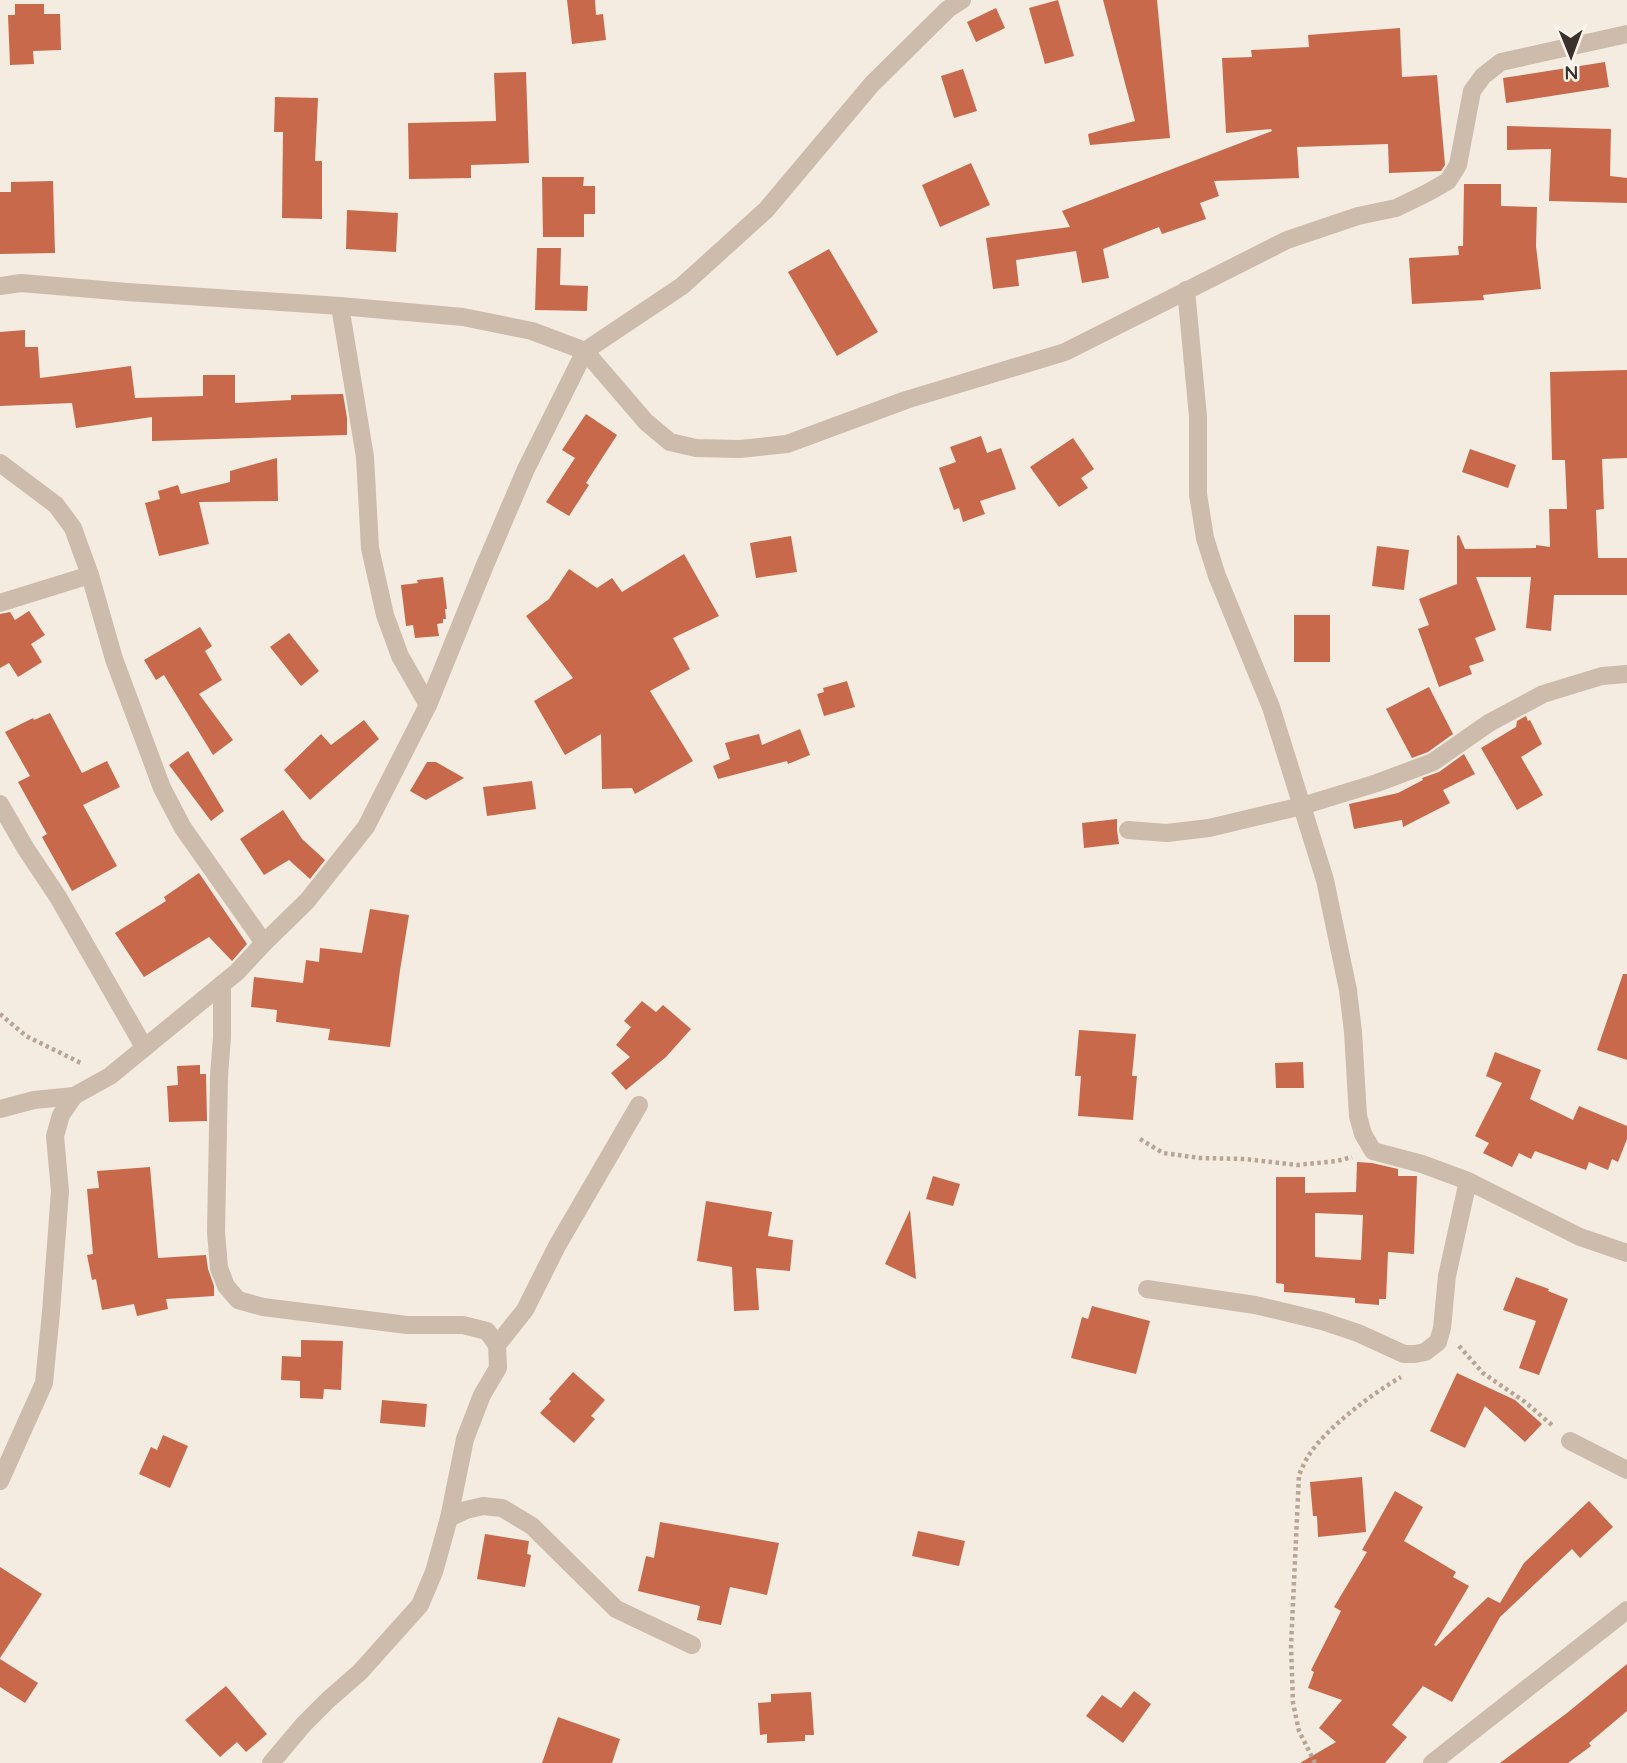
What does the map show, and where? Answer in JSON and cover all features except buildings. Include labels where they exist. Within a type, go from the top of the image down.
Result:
[{"type":"street","points":[[0,1109],[34,1100],[74,1096],[110,1076],[237,972],[307,901],[366,827],[428,705],[526,469],[585,351],[682,286],[766,210],[872,85],[948,9],[962,0]]},
{"type":"street","points":[[0,286],[21,283],[463,317],[532,331],[585,351],[646,422],[670,442],[696,448],[740,449],[787,444],[906,400],[1065,352],[1287,240],[1358,216],[1396,208],[1427,194],[1448,181],[1458,165],[1472,91],[1483,76],[1501,62],[1627,34]]},
{"type":"street","points":[[1186,290],[1198,416],[1198,494],[1205,538],[1217,576],[1271,707],[1325,880],[1349,1004],[1358,1116],[1363,1134],[1373,1151],[1422,1164],[1468,1181],[1580,1237],[1627,1253]]},
{"type":"street","points":[[340,306],[365,457],[370,548],[389,625],[400,656],[428,705]]},
{"type":"street","points":[[0,463],[56,505],[73,528],[90,575],[114,659],[162,788],[183,828],[264,943]]},
{"type":"street","points":[[0,603],[90,575]]},
{"type":"street","points":[[1128,830],[1167,833],[1209,828],[1302,806],[1377,783],[1433,762],[1489,723],[1543,694],[1602,676],[1627,674]]},
{"type":"street","points":[[0,804],[58,897],[144,1047]]},
{"type":"street","points":[[222,984],[216,1231],[219,1268],[226,1286],[238,1300],[262,1307],[407,1325],[463,1325],[487,1331],[497,1345],[498,1367],[482,1395],[465,1439],[449,1518],[434,1572],[420,1605],[360,1672],[304,1724],[271,1763]]},
{"type":"street","points":[[0,1481],[44,1383],[60,1191],[55,1136],[61,1115],[74,1096]]},
{"type":"street","points":[[497,1345],[525,1310],[557,1246],[639,1105]]},
{"type":"street","points":[[1147,1289],[1255,1305],[1322,1321],[1404,1354],[1425,1352],[1438,1342],[1442,1328],[1447,1276],[1468,1181]]},
{"type":"street","points":[[1570,1441],[1627,1471]]},
{"type":"street","points":[[449,1518],[483,1506],[502,1508],[532,1526],[616,1609],[692,1645]]},
{"type":"street","points":[[1432,1763],[1627,1610]]},
{"type":"path","points":[[0,1014],[26,1036],[110,1076]]},
{"type":"path","points":[[1140,1139],[1163,1153],[1297,1165],[1337,1161],[1373,1151]]},
{"type":"path","points":[[1442,1328],[1483,1373],[1525,1402],[1570,1441]]},
{"type":"path","points":[[1315,1763],[1299,1731],[1293,1703],[1291,1646],[1299,1475],[1310,1453],[1334,1427],[1378,1390],[1413,1370],[1425,1352]]}]
